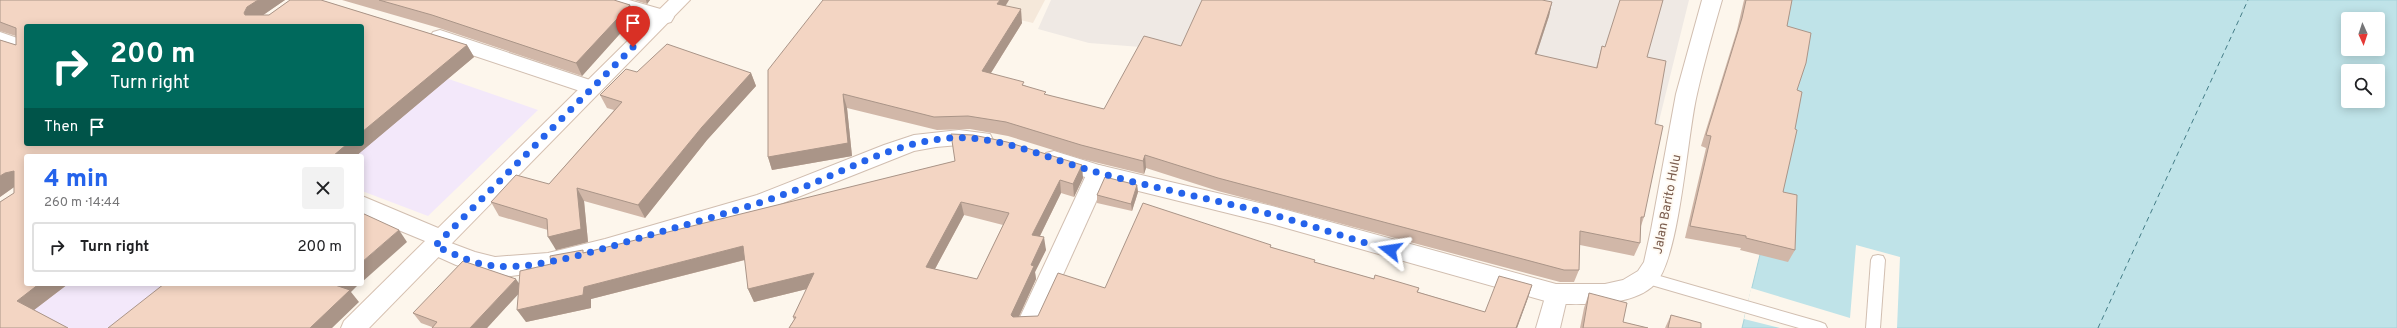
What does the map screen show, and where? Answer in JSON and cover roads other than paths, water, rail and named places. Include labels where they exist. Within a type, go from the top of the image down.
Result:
[{"type":"street","points":[[606,0],[664,17]]},
{"type":"street","points":[[353,328],[680,0]]},
{"type":"street","name":"Jalan Barito Hulu","points":[[1034,153],[1098,173],[1272,215],[1450,266],[1556,294],[1605,294],[1630,288],[1646,278],[1655,264],[1663,230],[1686,94],[1712,0]]},
{"type":"street","points":[[425,32],[592,88]]},
{"type":"street","points":[[0,39],[24,48]]},
{"type":"street","points":[[364,206],[477,263],[512,267],[584,254],[733,211],[806,186],[880,155],[919,143],[950,138],[976,139],[1002,144]]},
{"type":"street","points":[[225,146],[243,154]]},
{"type":"street","points":[[1027,328],[1098,173]]},
{"type":"street","points":[[1548,328],[1556,294]]},
{"type":"lane","points":[[1873,328],[1878,260]]},
{"type":"lane","points":[[1646,278],[1820,328]]},
{"type":"water","points":[[1777,0],[2397,0],[2397,328],[1742,328],[1770,214]]}]
